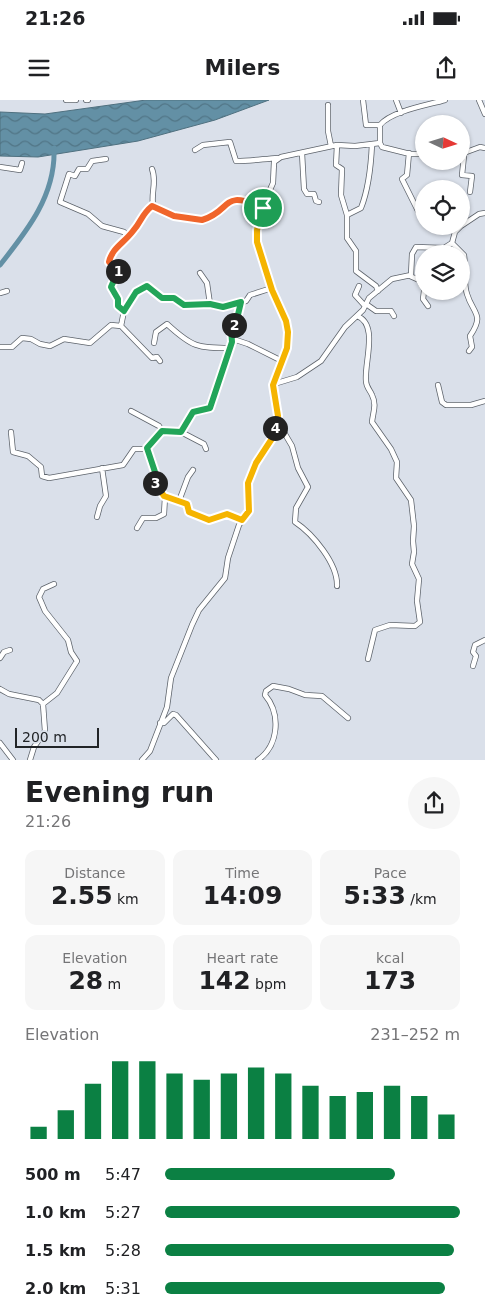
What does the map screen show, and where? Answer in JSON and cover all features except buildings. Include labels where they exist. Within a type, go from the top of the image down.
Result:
[{"type":"street","points":[[66,100],[76,100]]},
{"type":"street","points":[[363,100],[366,124],[380,125]]},
{"type":"street","points":[[396,100],[401,113]]},
{"type":"street","points":[[415,154],[382,147],[380,143],[380,125],[384,120],[401,113],[443,100]]},
{"type":"street","points":[[479,100],[485,114]]},
{"type":"street","points":[[328,105],[328,131],[331,146]]},
{"type":"street","points":[[195,150],[203,146],[230,142],[236,161],[251,162],[337,145],[355,146],[380,143]]},
{"type":"street","points":[[346,215],[362,206],[369,186],[368,177],[372,144]]},
{"type":"street","points":[[337,145],[336,165],[342,169],[340,191],[346,215],[347,238],[356,251],[356,271],[376,286],[378,291]]},
{"type":"street","points":[[470,151],[480,147],[485,148]]},
{"type":"street","points":[[302,153],[304,190],[307,194],[314,194],[316,201],[319,202]]},
{"type":"street","points":[[409,154],[407,175],[402,179],[415,205]]},
{"type":"street","points":[[142,760],[150,751],[167,707],[171,678],[199,610],[225,578],[228,558],[242,520],[249,511],[248,483],[256,463],[273,437],[278,416],[273,392],[274,384],[288,346],[287,324],[272,288],[257,242],[257,230],[263,208],[272,187],[273,168],[278,158]]},
{"type":"street","points":[[106,159],[92,160],[87,169],[79,170],[75,176],[69,174],[60,202],[88,214],[102,226],[124,232],[128,237]]},
{"type":"street","points":[[0,167],[20,170],[22,163]]},
{"type":"street","points":[[152,168],[155,182],[152,196],[153,205]]},
{"type":"street","points":[[463,170],[462,175],[472,176],[470,192]]},
{"type":"street","points":[[153,205],[174,216],[202,220],[225,204],[238,199],[251,201],[263,208]]},
{"type":"street","points":[[124,311],[118,306],[118,299],[111,287],[117,270],[109,261],[114,249],[136,228],[143,213],[153,205]]},
{"type":"street","points":[[470,220],[478,214],[485,213]]},
{"type":"street","points":[[410,276],[412,274],[412,254],[416,246],[444,248],[452,243],[454,235]]},
{"type":"street","points":[[452,243],[464,255],[467,295],[479,316],[478,327],[470,336],[472,348],[469,351]]},
{"type":"street","points":[[200,272],[208,283],[210,304]]},
{"type":"street","points":[[274,384],[297,377],[321,361],[345,327],[366,305],[369,298],[392,279],[410,276],[415,278]]},
{"type":"street","points":[[121,326],[124,311],[136,292],[147,286],[162,298],[174,298],[184,305],[210,304],[223,307],[246,301],[250,295],[272,288]]},
{"type":"street","points":[[359,286],[355,295],[366,305],[373,310],[391,312],[394,316]]},
{"type":"street","points":[[0,293],[7,291]]},
{"type":"street","points":[[424,300],[428,306]]},
{"type":"street","points":[[181,432],[193,412],[210,408],[233,338],[231,328],[236,323],[241,302]]},
{"type":"street","points":[[357,316],[365,320],[368,326],[369,349],[366,374],[367,386],[375,404],[372,422],[391,449],[397,462],[397,480],[411,500],[414,526],[412,564],[420,584],[417,601],[420,622],[415,626],[390,624],[375,630],[368,659]]},
{"type":"street","points":[[154,343],[156,332],[167,324],[196,346],[212,350],[230,348]]},
{"type":"street","points":[[0,347],[12,347],[22,338],[31,338],[40,344],[50,346],[64,340],[90,343],[111,325],[121,326],[152,358],[157,357],[160,361]]},
{"type":"street","points":[[233,338],[282,361]]},
{"type":"street","points":[[438,385],[442,402],[446,405],[470,405],[485,401]]},
{"type":"street","points":[[131,411],[159,426],[162,431]]},
{"type":"street","points":[[275,427],[282,429],[292,446],[298,468],[308,485],[296,508],[295,522],[306,530],[331,562],[337,586]]},
{"type":"street","points":[[162,431],[181,432],[204,444],[206,449]]},
{"type":"street","points":[[11,432],[13,452],[28,456],[41,467],[43,477],[50,478],[58,474],[123,464],[136,448],[147,448],[162,431]]},
{"type":"street","points":[[147,448],[155,472],[155,486],[165,497],[187,504],[189,512],[202,515],[207,519],[215,519],[227,514],[242,520]]},
{"type":"street","points":[[97,517],[106,496],[102,468]]},
{"type":"street","points":[[179,501],[188,477],[193,470]]},
{"type":"street","points":[[137,528],[143,518],[163,515],[165,497]]},
{"type":"street","points":[[43,704],[57,693],[77,661],[71,652],[68,640],[44,611],[44,605],[38,597],[41,590],[54,584]]},
{"type":"street","points":[[473,666],[476,656],[473,652],[474,647],[479,642],[485,640]]},
{"type":"street","points":[[0,658],[3,653],[10,650]]},
{"type":"street","points":[[258,760],[274,740],[275,713],[265,695],[266,690],[273,686],[305,695],[322,696],[348,718]]},
{"type":"street","points":[[0,690],[9,694],[40,700],[43,704],[45,731],[34,747],[30,760]]},
{"type":"street","points":[[160,723],[176,714],[216,760]]},
{"type":"street","points":[[0,743],[13,760]]},
{"type":"water","points":[[146,100],[269,100],[215,120],[138,141],[38,157],[0,156],[0,112],[45,114]]},
{"type":"waterway","points":[[0,265],[20,239],[45,197],[53,165],[54,148]]},
{"type":"route","points":[[238,199],[251,201],[263,208],[256,235],[257,242],[272,290],[287,324],[288,346],[273,385],[278,416],[273,437],[256,463],[248,483],[248,513],[242,520],[227,514],[209,520],[202,515],[189,512],[187,504],[165,497],[155,486],[155,472],[147,448],[162,431],[181,432],[191,413],[199,409],[210,408],[233,339],[231,328],[236,323],[241,302],[223,307],[210,304],[198,306],[184,305],[174,298],[162,298],[152,288],[147,286],[136,292],[124,311],[118,306],[118,299],[115,297],[111,287],[118,275],[117,270],[110,265],[109,261],[114,249],[132,233],[143,213],[154,205],[162,212],[174,216],[202,220],[211,216],[225,204],[238,199]]}]
